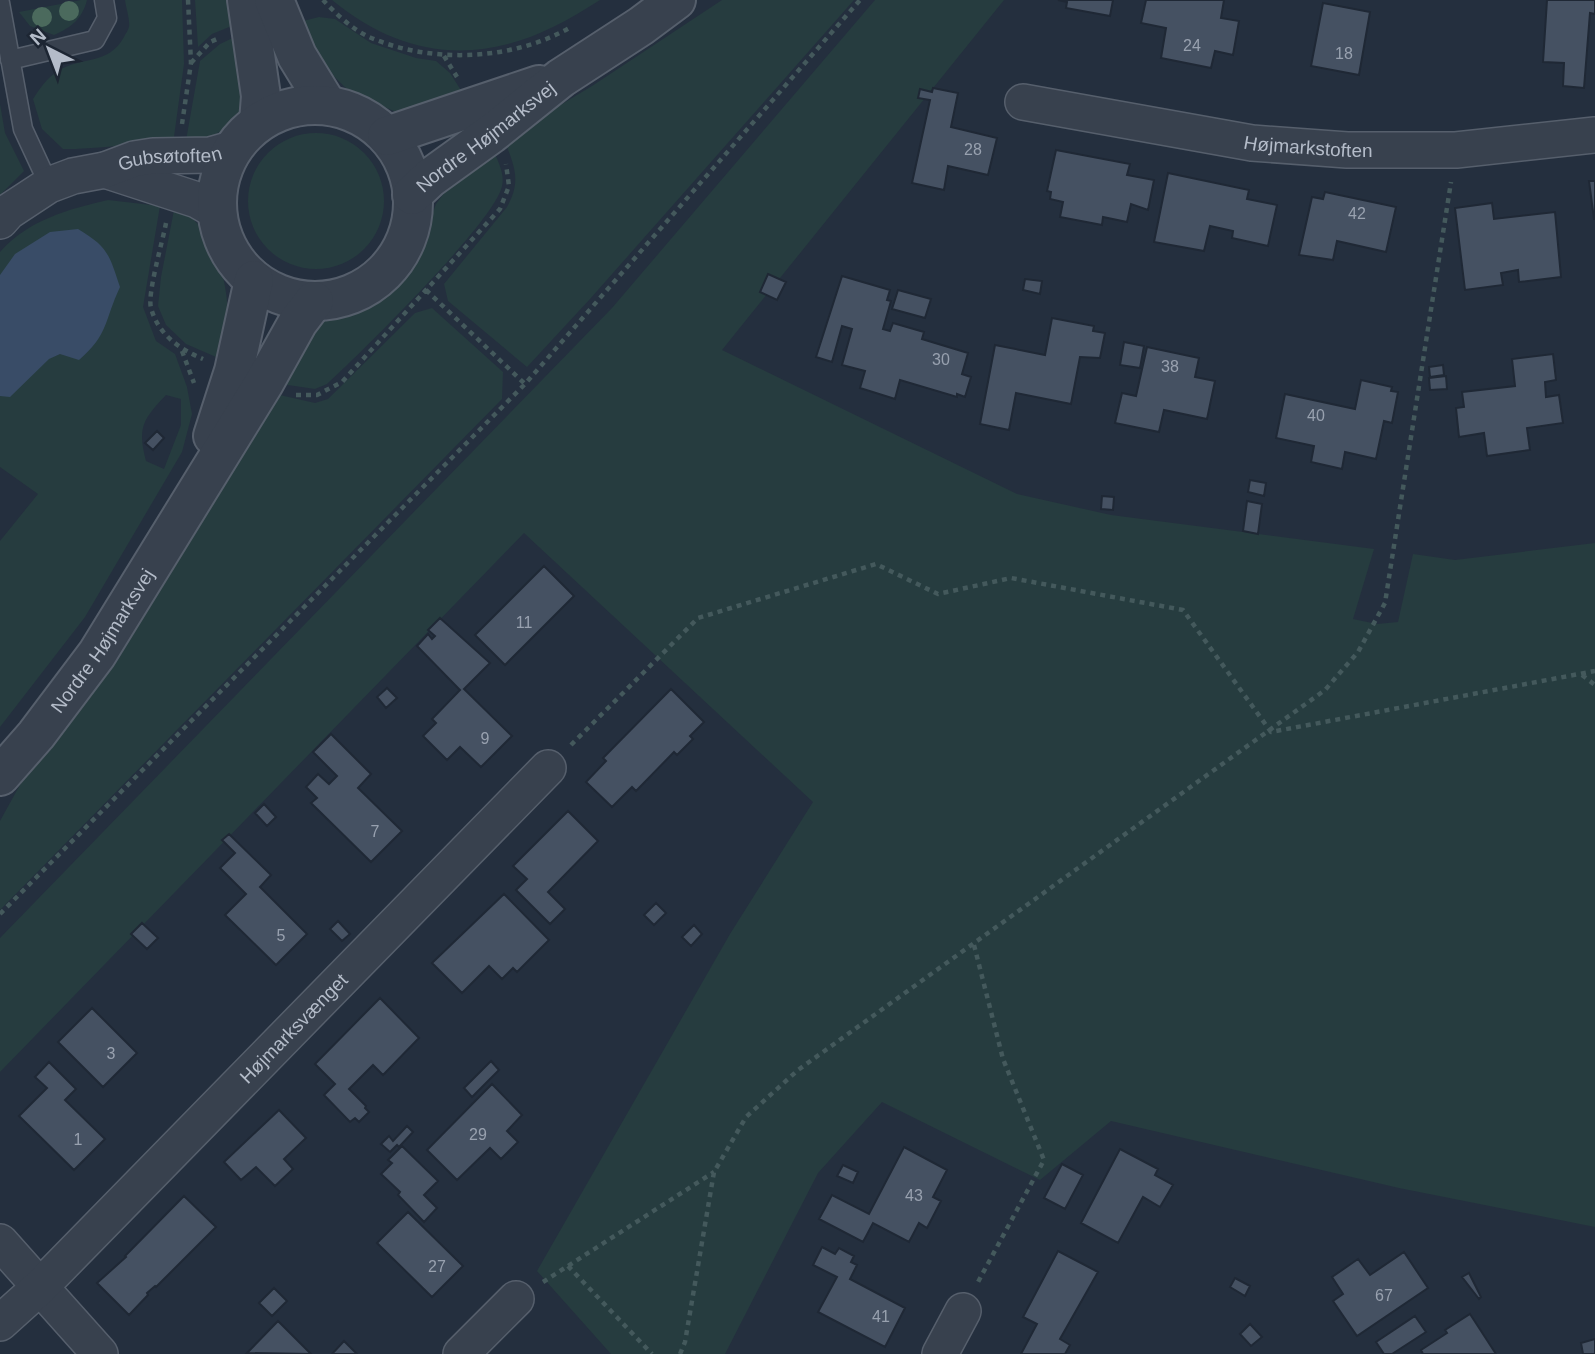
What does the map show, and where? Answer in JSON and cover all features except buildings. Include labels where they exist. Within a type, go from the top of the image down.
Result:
[{"type":"street","points":[[247,0],[261,96],[247,135]]},
{"type":"street","points":[[274,0],[297,56],[327,106]]},
{"type":"street","name":"Nordre Højmarksvej","points":[[387,136],[484,120],[561,78],[676,0]]},
{"type":"street","name":"Højmarkstoften","points":[[1023,102],[1252,143],[1348,150],[1456,150],[1595,135]]},
{"type":"street","points":[[303,106],[327,106],[360,116],[387,136],[400,154],[409,174],[411,218],[405,241],[394,261],[378,278],[359,290],[337,298],[314,301],[292,298],[272,291],[254,280],[238,264],[226,244],[219,223],[217,200],[220,178],[229,156],[247,135],[280,111],[303,106]]},
{"type":"street","name":"Nordre Højmarksvej","points":[[412,195],[439,172],[484,120]]},
{"type":"street","name":"Gubsøtoften","points":[[0,221],[8,212],[50,185],[73,176],[105,170],[134,159],[210,155],[247,135]]},
{"type":"street","name":"Gubsøtoften","points":[[105,170],[197,200],[218,212]]},
{"type":"street","name":"Nordre Højmarksvej","points":[[249,377],[254,280]]},
{"type":"street","name":"Nordre Højmarksvej","points":[[0,776],[36,735],[97,654],[192,498],[249,377],[314,301]]},
{"type":"street","name":"Højmarksvænget","points":[[0,1323],[40,1287],[548,768]]},
{"type":"street","points":[[0,1242],[100,1354]]},
{"type":"street","points":[[461,1354],[516,1299]]},
{"type":"street","points":[[940,1354],[962,1311]]},
{"type":"lane","points":[[10,60],[95,40],[107,18],[104,0]]},
{"type":"lane","points":[[0,3],[23,129],[50,185]]},
{"type":"path","points":[[178,155],[191,63],[188,0]]},
{"type":"path","points":[[323,0],[367,36],[407,49],[444,56],[502,52],[560,33],[571,26]]},
{"type":"path","points":[[0,915],[526,384],[860,0]]},
{"type":"path","points":[[172,191],[150,306],[162,331],[182,351],[296,395],[317,395],[341,382],[426,290],[500,209],[509,186],[506,164],[484,120],[444,56]]},
{"type":"path","points":[[680,1354],[685,1342],[714,1172],[746,1117],[798,1070],[1325,691],[1358,652],[1385,603],[1456,150]]},
{"type":"path","points":[[426,290],[526,384]]},
{"type":"path","points":[[548,768],[698,618],[876,564],[938,593],[1011,579],[1183,610],[1271,732]]},
{"type":"path","points":[[1271,732],[1595,671]]},
{"type":"path","points":[[1581,675],[1595,685]]},
{"type":"path","points":[[962,1311],[1044,1160],[1003,1059],[973,944]]},
{"type":"path","points":[[516,1299],[714,1172]]},
{"type":"path","points":[[568,1266],[652,1354]]},
{"type":"green space","points":[[87,0],[79,17],[66,29],[54,35],[30,26],[19,12]]},
{"type":"green space","points":[[125,0],[182,0],[184,64],[173,144],[63,149],[42,129],[33,99],[58,71],[76,63],[102,57],[118,46],[129,27]]},
{"type":"green space","points":[[195,0],[234,0],[239,23],[212,34],[198,47]]},
{"type":"green space","points":[[332,0],[600,0],[559,24],[524,39],[495,47],[466,50],[438,49],[384,33],[358,19]]},
{"type":"green space","points":[[722,0],[854,0],[527,367],[448,301],[444,284],[507,207],[512,197],[515,173],[504,139],[592,86]]},
{"type":"green space","points":[[875,0],[1004,0],[722,350],[1017,494],[1111,515],[1374,549],[1353,619],[1377,624],[1398,622],[1413,554],[1455,560],[1595,543],[1595,1227],[1399,1188],[1111,1121],[1040,1180],[882,1102],[818,1173],[725,1354],[611,1354],[537,1271],[730,934],[813,802],[524,533],[0,1072],[0,938],[612,308]]},
{"type":"green space","points":[[319,17],[335,19],[371,43],[416,58],[436,61],[450,73],[464,95],[403,115],[350,92],[317,60],[295,23]]},
{"type":"green space","points":[[239,35],[245,96],[241,110],[221,131],[185,146],[200,61],[220,44]]},
{"type":"green space","points":[[0,104],[5,133],[24,171],[0,195]]},
{"type":"green space","points":[[316,133],[342,138],[364,153],[379,175],[384,201],[379,227],[364,249],[342,264],[316,269],[290,264],[268,249],[253,227],[248,201],[253,175],[268,153],[290,138]]},
{"type":"green space","points":[[493,150],[503,181],[494,203],[477,227],[424,287],[327,384],[315,389],[281,384],[316,326],[335,314],[366,305],[396,281],[414,262],[436,204],[460,172]]},
{"type":"green space","points":[[108,200],[160,206],[143,307],[156,341],[175,354],[187,387],[192,414],[182,452],[85,617],[0,727],[0,541],[38,494],[0,467],[0,252],[23,232],[50,217]],"holes":[[[166,395],[181,399],[181,425],[164,469],[146,461],[142,432],[147,418]]]},
{"type":"green space","points":[[175,205],[192,218],[205,234],[222,274],[228,318],[223,360],[186,344],[166,325],[158,306]]},
{"type":"green space","points":[[432,308],[503,372],[502,399],[0,910],[0,821],[26,774],[119,658],[271,393],[315,403],[328,399],[415,313]]},
{"type":"water","points":[[78,229],[96,241],[106,252],[120,287],[105,326],[96,342],[79,360],[60,354],[49,359],[10,397],[0,396],[0,275],[15,254],[50,232]]}]
